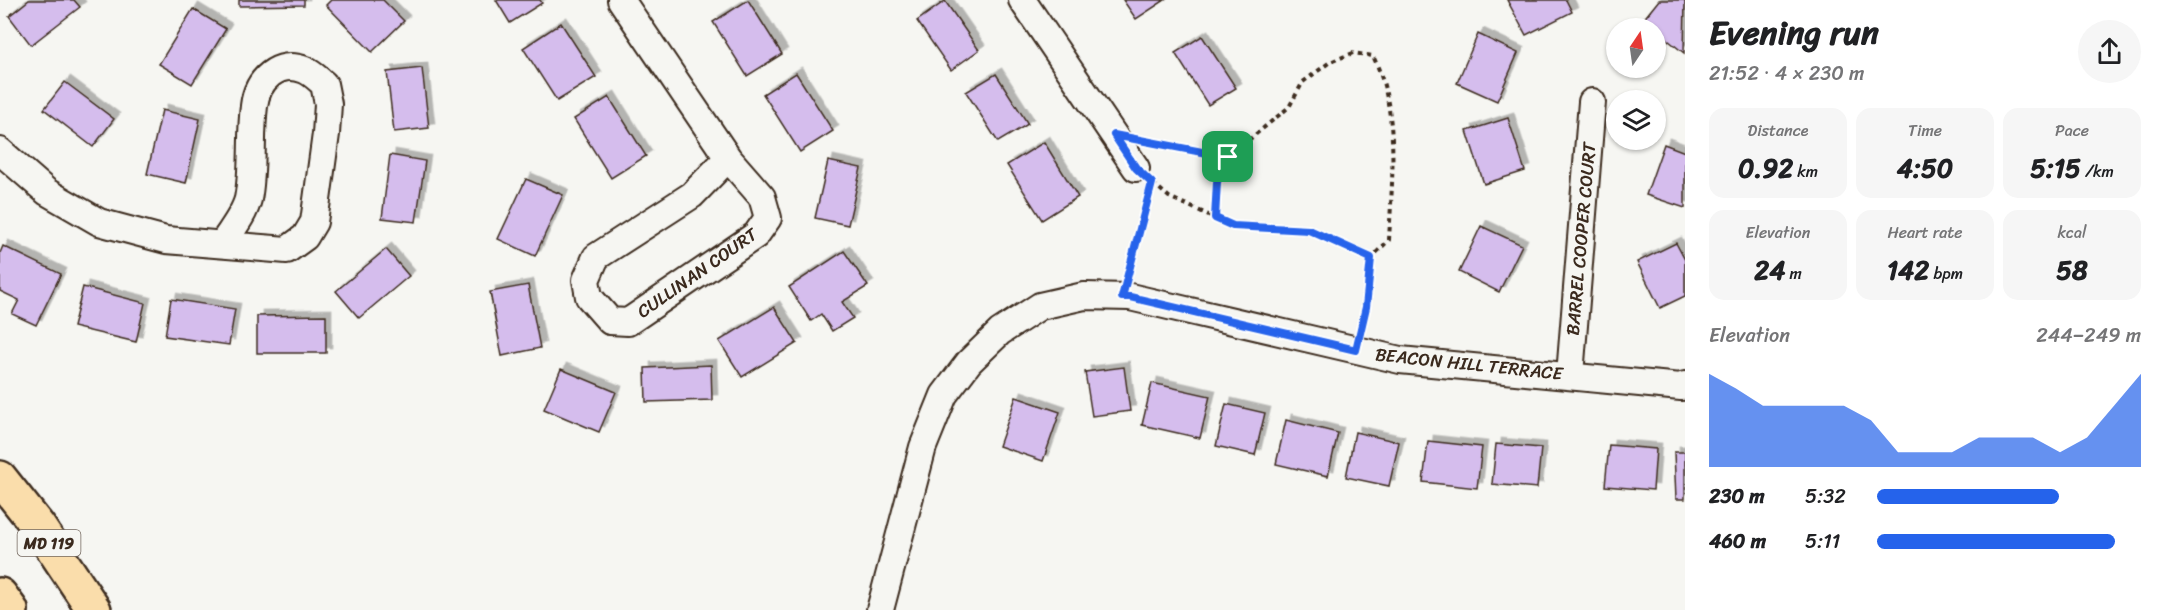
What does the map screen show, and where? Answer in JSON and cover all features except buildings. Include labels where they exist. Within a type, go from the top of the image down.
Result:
[{"type":"main road","name":"MD 119","points":[[0,478],[38,526],[94,610]]},
{"type":"main road","points":[[0,595],[11,610]]},
{"type":"street","name":"CULLINAN COURT","points":[[621,0],[728,159],[762,197],[768,218],[756,235],[628,321],[610,321],[588,297],[586,280],[596,257],[692,195],[728,159]]},
{"type":"street","points":[[1022,0],[1136,168]]},
{"type":"street","points":[[0,151],[47,192],[99,222],[166,240],[287,250],[305,237],[314,222],[326,134],[327,104],[324,84],[306,70],[290,66],[274,69],[262,82],[254,104],[248,198],[242,214],[223,243]]},
{"type":"street","name":"BARREL COOPER COURT","points":[[1570,375],[1592,102]]},
{"type":"street","name":"BEACON HILL TERRACE","points":[[880,610],[923,447],[944,395],[969,362],[1000,332],[1040,306],[1084,297],[1130,297],[1400,360],[1685,386]]},
{"type":"path","points":[[1215,218],[1217,182],[1228,157],[1289,106],[1303,82],[1330,62],[1353,53],[1373,56],[1378,66],[1390,111],[1393,176],[1389,240],[1371,258],[1366,307],[1356,350]]},
{"type":"path","points":[[1114,135],[1228,157]]},
{"type":"path","points":[[1122,297],[1152,183],[1169,197],[1233,226],[1309,230],[1371,258]]},
{"type":"route","points":[[1114,135],[1228,157],[1217,182],[1215,218],[1233,226],[1309,230],[1371,258],[1366,307],[1356,350],[1122,297],[1152,183],[1136,168],[1114,135]]}]
